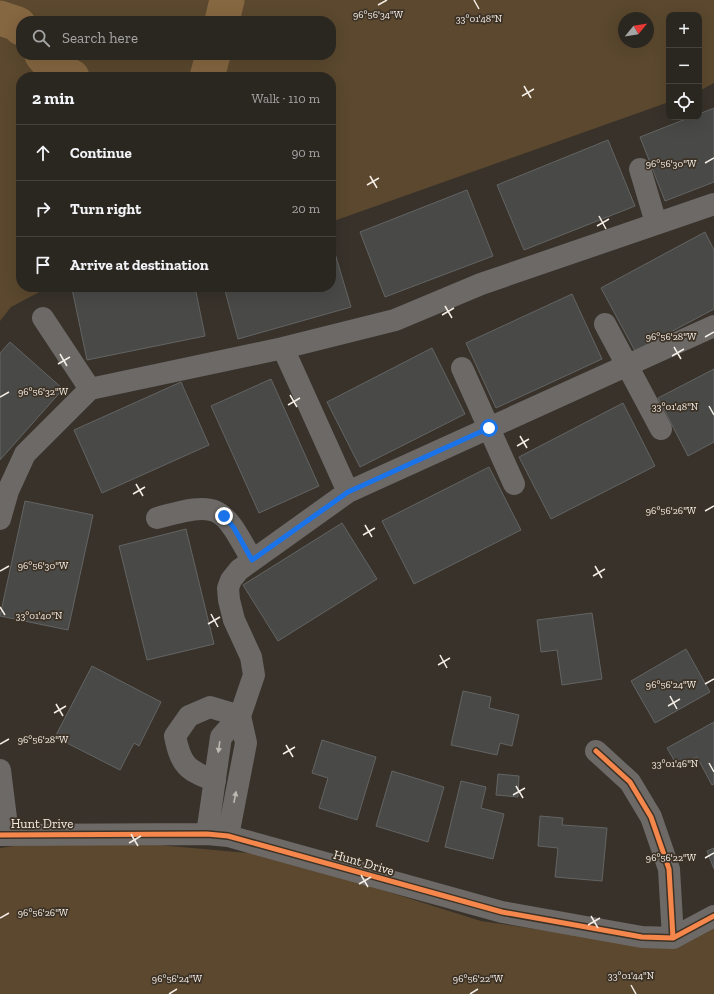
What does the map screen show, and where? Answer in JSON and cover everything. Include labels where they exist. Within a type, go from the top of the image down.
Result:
[{"type":"street","points":[[640,169],[656,223]]},
{"type":"street","points":[[0,519],[8,491],[25,454],[90,389],[283,348],[395,320],[481,284],[714,204]]},
{"type":"street","points":[[43,318],[90,389]]},
{"type":"street","points":[[605,324],[626,366],[661,429]]},
{"type":"street","points":[[218,835],[215,780],[221,737],[240,716],[254,675],[251,657],[234,620],[228,588],[230,580],[239,570],[348,492],[714,326]]},
{"type":"street","points":[[283,348],[348,492]]},
{"type":"street","points":[[462,368],[514,484]]},
{"type":"street","points":[[157,518],[198,508],[211,508],[224,516],[234,528],[252,560]]},
{"type":"street","points":[[215,780],[193,772],[179,756],[175,736],[189,716],[210,707],[240,716]]},
{"type":"street","points":[[218,835],[246,743],[240,716]]},
{"type":"street","points":[[596,751],[630,782],[651,817],[669,869],[673,938],[714,916]]},
{"type":"street","points":[[0,770],[4,835]]},
{"type":"street","name":"Hunt Drive","points":[[4,835],[218,835],[502,912],[642,937],[673,938]]},
{"type":"shaded area","points":[[0,0],[714,0],[714,83],[702,89],[702,12],[666,12],[666,103],[336,220],[336,72],[16,72],[16,292],[40,292],[11,307],[0,321]]},
{"type":"shaded area","points":[[20,845],[159,845],[271,855],[481,921],[643,945],[714,928],[714,994],[0,994],[0,848]]},
{"type":"building","points":[[714,108],[714,182],[665,201],[640,137],[683,120],[702,120],[702,113]]},
{"type":"building","points":[[608,140],[635,206],[524,250],[497,185]]},
{"type":"building","points":[[467,190],[493,256],[385,297],[360,232]]},
{"type":"building","points":[[705,232],[714,250],[714,309],[635,351],[601,288]]},
{"type":"building","points":[[336,257],[351,307],[238,339],[225,292],[336,292]]},
{"type":"building","points":[[73,292],[196,292],[205,336],[87,360]]},
{"type":"building","points":[[572,294],[602,359],[496,408],[466,343]]},
{"type":"building","points":[[10,342],[63,389],[0,460],[0,353]]},
{"type":"building","points":[[432,348],[465,414],[360,467],[327,402]]},
{"type":"building","points":[[714,369],[714,442],[688,456],[658,398]]},
{"type":"building","points":[[271,379],[319,486],[259,513],[211,406]]},
{"type":"building","points":[[181,382],[209,445],[102,493],[74,430]]},
{"type":"building","points":[[623,403],[655,466],[551,519],[519,457]]},
{"type":"building","points":[[489,467],[521,530],[414,584],[382,521]]},
{"type":"building","points":[[25,501],[93,515],[68,630],[0,616]]},
{"type":"building","points":[[342,523],[377,579],[278,641],[243,585]]},
{"type":"building","points":[[186,529],[214,644],[147,660],[119,546]]},
{"type":"building","points":[[592,613],[602,679],[562,685],[557,650],[541,652],[537,620]]},
{"type":"building","points":[[686,649],[710,692],[655,723],[631,681]]},
{"type":"building","points":[[92,666],[161,702],[139,746],[134,743],[120,770],[55,737]]},
{"type":"building","points":[[463,691],[491,697],[489,708],[519,715],[512,746],[500,743],[497,755],[451,745]]},
{"type":"building","points":[[714,722],[714,784],[712,785],[697,757],[678,767],[667,748]]},
{"type":"building","points":[[322,740],[376,757],[357,820],[319,808],[328,778],[312,773]]},
{"type":"building","points":[[392,771],[444,787],[428,842],[376,826]]},
{"type":"building","points":[[498,774],[519,776],[518,797],[496,795]]},
{"type":"building","points":[[461,781],[486,787],[481,808],[504,814],[493,859],[445,847]]},
{"type":"building","points":[[540,816],[563,818],[562,825],[607,828],[602,881],[555,877],[558,848],[538,846]]},
{"type":"building","points":[[714,848],[714,869],[707,851]]},
{"type":"waterway","points":[[223,16],[227,0]]},
{"type":"waterway","points":[[0,18],[16,23]]},
{"type":"waterway","points":[[46,60],[52,67],[62,72]]},
{"type":"waterway","points":[[208,72],[212,60]]},
{"type":"cycle path","points":[[596,751],[630,782],[651,817],[669,869],[673,938]]},
{"type":"cycle path","points":[[0,835],[207,834],[228,836],[502,912],[642,937],[673,938],[714,916]]},
{"type":"route","points":[[224,516],[234,528],[252,560],[348,492],[489,428]]}]
